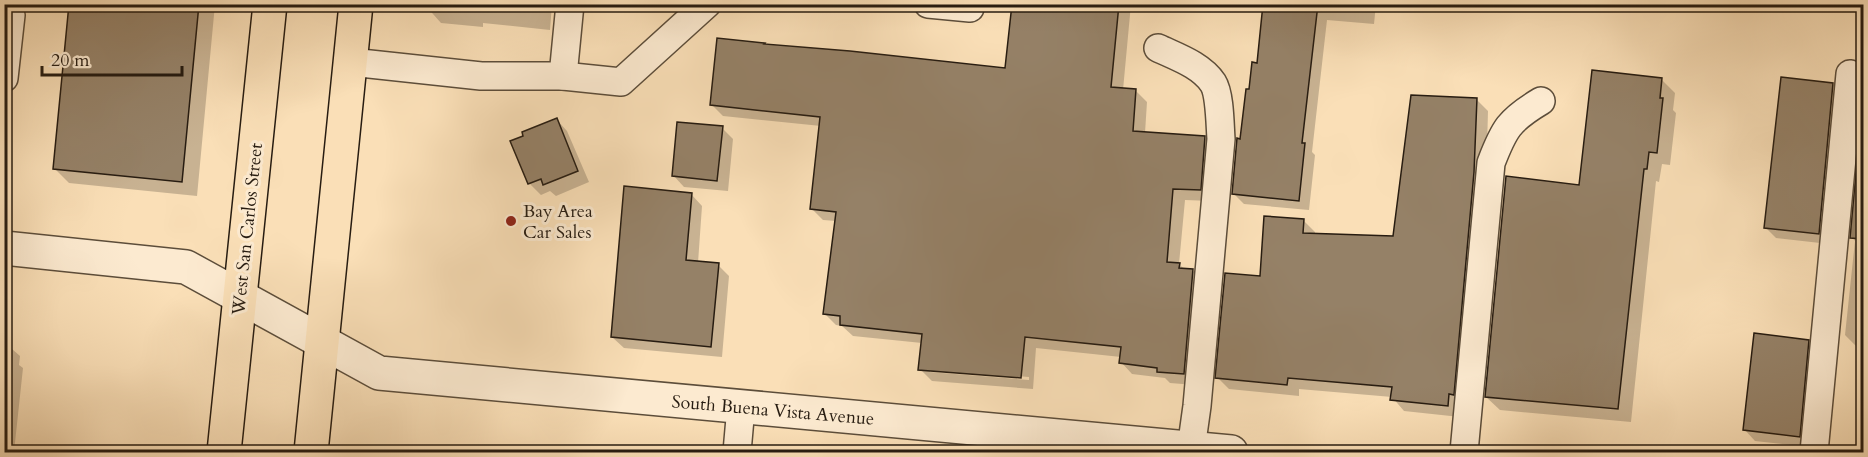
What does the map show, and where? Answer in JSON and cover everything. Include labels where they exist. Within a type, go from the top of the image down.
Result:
[{"type":"main road","name":"West San Carlos Street","points":[[224,453],[270,4]]},
{"type":"main road","points":[[311,453],[356,4]]},
{"type":"street","name":"South Buena Vista Avenue","points":[[6,242],[186,267],[379,373],[1231,453]]},
{"type":"lane","points":[[563,76],[570,4]]},
{"type":"lane","points":[[351,62],[481,76],[563,76],[621,82],[707,4]]},
{"type":"lane","points":[[928,4],[970,8]]},
{"type":"lane","points":[[4,14],[11,15],[4,78]]},
{"type":"lane","points":[[1158,48],[1194,65],[1214,84],[1219,108],[1221,139],[1197,406],[1191,449]]},
{"type":"lane","points":[[1814,453],[1850,74]]},
{"type":"lane","points":[[1464,453],[1491,163],[1502,135],[1519,114],[1540,100]]},
{"type":"lane","points":[[737,453],[741,407]]},
{"type":"building","points":[[69,4],[199,4],[182,182],[53,169]]},
{"type":"building","points":[[1012,4],[1119,4],[1111,87],[1136,89],[1133,131],[1205,136],[1201,190],[1173,189],[1167,262],[1180,263],[1179,268],[1193,269],[1184,374],[1157,372],[1157,368],[1119,363],[1121,347],[1025,337],[1021,378],[918,370],[922,334],[840,325],[840,316],[823,314],[836,212],[810,209],[820,117],[710,105],[717,38],[1005,68]]},
{"type":"building","points":[[1263,4],[1318,4],[1302,143],[1305,143],[1299,201],[1232,194],[1237,138],[1240,139],[1252,62],[1257,63]]},
{"type":"building","points":[[1592,70],[1662,78],[1660,98],[1663,98],[1657,153],[1649,152],[1647,169],[1644,169],[1618,409],[1485,397],[1506,176],[1579,185]]},
{"type":"building","points":[[1781,77],[1833,83],[1819,234],[1764,228]]},
{"type":"building","points":[[1411,95],[1477,98],[1474,172],[1454,395],[1449,394],[1448,406],[1390,400],[1392,387],[1288,378],[1287,385],[1215,378],[1225,273],[1260,276],[1264,216],[1304,219],[1303,233],[1393,236]]},
{"type":"building","points":[[557,118],[578,171],[543,185],[541,179],[528,184],[510,141],[523,136],[522,132]]},
{"type":"building","points":[[677,122],[723,126],[717,181],[672,176]]},
{"type":"building","points":[[1858,151],[1863,152],[1863,239],[1850,238]]},
{"type":"building","points":[[624,186],[692,193],[686,260],[719,263],[711,347],[611,337]]},
{"type":"building","points":[[1754,333],[1809,340],[1800,437],[1743,430]]},
{"type":"place","name":"Bay Area Car Sales","points":[[511,221]]}]
